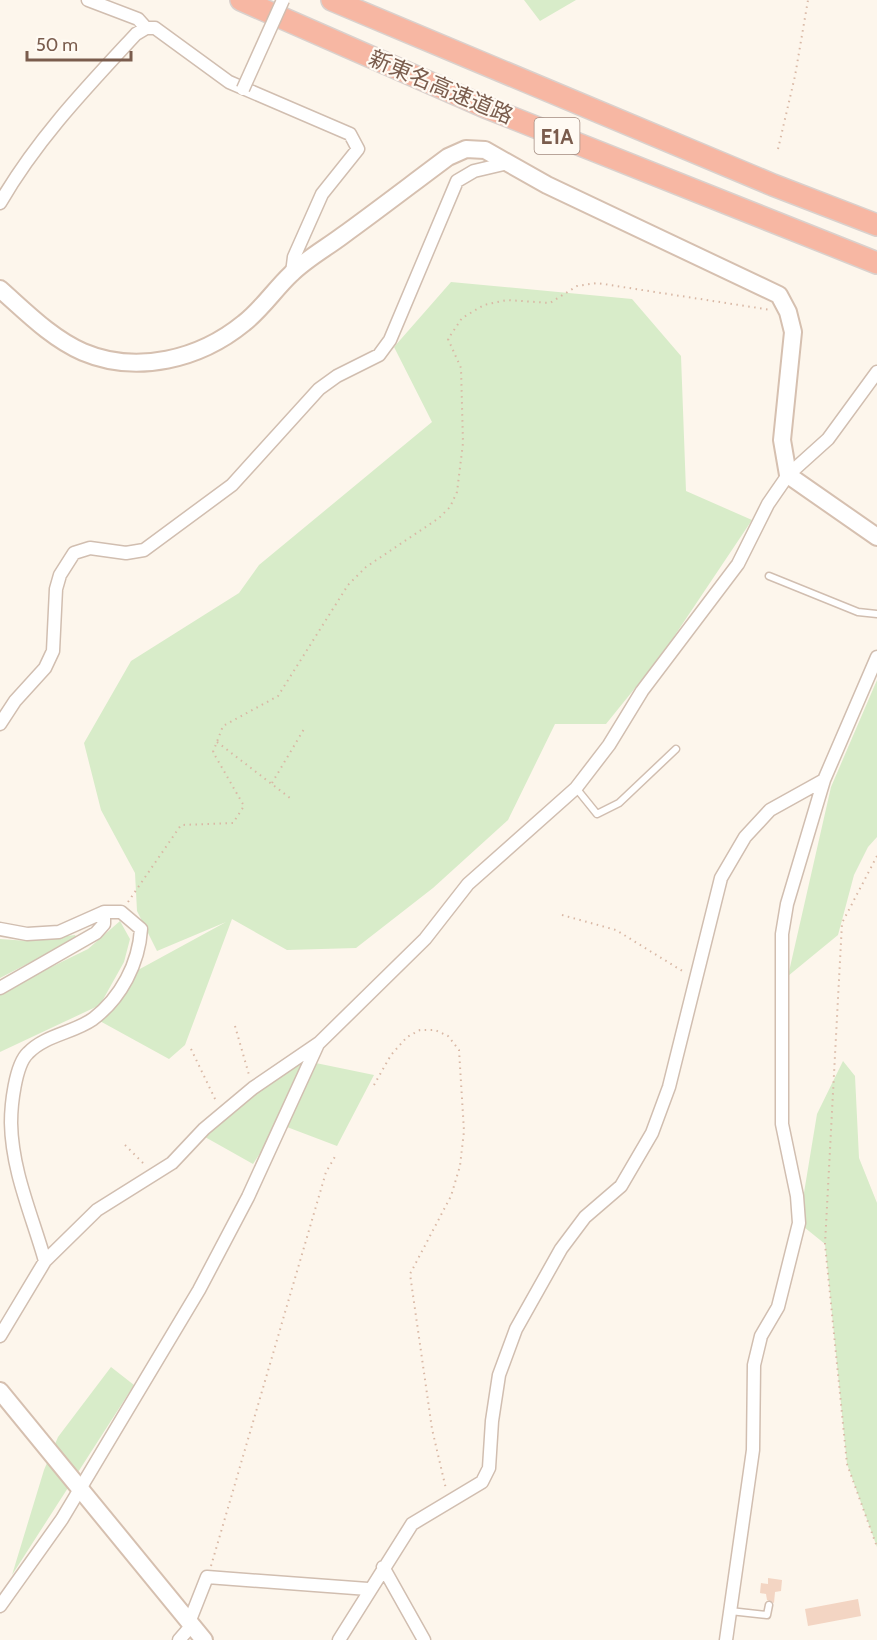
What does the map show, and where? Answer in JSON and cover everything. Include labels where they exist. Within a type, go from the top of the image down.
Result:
[{"type":"highway","name":"新東名高速道路","points":[[241,0],[485,107],[877,263]]},
{"type":"highway","name":"新東名高速道路","points":[[332,0],[762,181],[877,225]]},
{"type":"street","points":[[88,0],[138,20],[146,28]]},
{"type":"street","points":[[243,89],[283,0]]},
{"type":"street","points":[[0,203],[19,170],[54,123],[136,34],[146,28],[155,28],[199,62],[243,89],[350,134],[358,148],[322,194],[294,257],[292,273]]},
{"type":"street","points":[[0,289],[46,329],[82,352],[110,360],[143,362],[172,360],[200,351],[224,338],[246,322],[292,273],[448,157],[466,149],[485,150],[547,185],[779,295],[788,312],[793,332],[782,440],[788,475],[877,537]]},
{"type":"street","points":[[0,724],[15,701],[45,668],[53,651],[60,575],[74,553],[90,548],[126,552],[144,550],[232,485],[319,389],[337,376],[379,355],[390,340],[457,181],[474,171],[508,163]]},
{"type":"street","points":[[0,1336],[45,1261],[97,1210],[172,1163],[222,1114],[253,1088],[319,1043],[425,939],[468,884],[576,788],[609,746],[642,691],[738,564],[768,504],[788,475],[828,439],[877,372]]},
{"type":"street","points":[[726,1640],[753,1450],[754,1365],[761,1336],[778,1306],[799,1223],[797,1196],[782,1124],[782,934],[787,903],[824,780],[877,657]]},
{"type":"street","points":[[339,1640],[368,1589],[412,1524],[482,1482],[489,1468],[492,1421],[499,1376],[516,1329],[561,1249],[585,1217],[621,1186],[652,1133],[669,1087],[722,878],[745,837],[770,810],[824,780]]},
{"type":"street","points":[[0,988],[96,933],[104,924],[104,912]]},
{"type":"street","points":[[0,929],[27,934],[59,932],[104,912],[122,912],[141,928],[140,949],[120,991],[93,1019],[40,1043],[26,1054],[15,1083],[11,1124],[17,1176],[45,1261]]},
{"type":"street","points":[[0,1606],[62,1519],[199,1290],[248,1197],[319,1043]]},
{"type":"street","points":[[0,1392],[204,1640]]},
{"type":"street","points":[[383,1567],[424,1640]]},
{"type":"street","points":[[179,1640],[191,1623],[207,1577],[368,1589]]},
{"type":"lane","points":[[769,576],[858,612],[877,614]]},
{"type":"lane","points":[[576,788],[597,814],[619,803],[676,749]]},
{"type":"lane","points":[[729,1611],[767,1615],[769,1605]]},
{"type":"path","points":[[778,148],[795,76],[808,0]]},
{"type":"path","points":[[122,912],[181,825],[233,823],[244,806],[213,752],[223,726],[278,696],[348,585],[366,567],[439,518],[450,507],[457,492],[464,443],[461,368],[448,339],[462,318],[484,305],[507,300],[550,303],[577,286],[597,283],[788,312]]},
{"type":"path","points":[[271,784],[304,729]]},
{"type":"path","points":[[217,742],[290,798]]},
{"type":"path","points":[[877,856],[842,923],[825,1244],[847,1464],[877,1547]]},
{"type":"path","points":[[562,915],[616,930],[697,980]]},
{"type":"path","points":[[235,1026],[253,1088]]},
{"type":"path","points":[[374,1085],[391,1055],[407,1037],[420,1030],[435,1030],[448,1036],[459,1050],[465,1131],[460,1166],[451,1196],[410,1274],[432,1429],[449,1501]]},
{"type":"path","points":[[191,1049],[222,1114]]},
{"type":"path","points":[[125,1145],[154,1174]]},
{"type":"path","points":[[207,1577],[326,1172],[336,1155]]},
{"type":"green space","points":[[524,0],[576,0],[540,21]]},
{"type":"green space","points":[[451,282],[632,299],[681,356],[686,491],[752,520],[661,656],[606,724],[555,724],[508,820],[433,888],[356,948],[287,950],[232,919],[185,1045],[169,1059],[98,1020],[138,970],[226,922],[157,951],[137,911],[135,873],[101,810],[84,743],[131,661],[239,593],[259,565],[432,422],[394,347]]},
{"type":"green space","points":[[877,680],[877,837],[868,847],[854,875],[838,935],[788,976],[831,787]]},
{"type":"green space","points":[[120,921],[130,939],[124,962],[100,1005],[0,1052],[0,992],[88,949]]},
{"type":"green space","points":[[75,935],[77,938],[0,978],[0,939],[28,941]]},
{"type":"green space","points":[[306,1061],[374,1075],[337,1146],[279,1124],[253,1164],[205,1137],[264,1083]]},
{"type":"green space","points":[[843,1061],[855,1076],[859,1158],[877,1203],[877,1547],[847,1464],[825,1244],[799,1223],[817,1114]]},
{"type":"green space","points":[[111,1367],[134,1385],[12,1575],[44,1470],[58,1437]]},
{"type":"building","points":[[768,1578],[782,1580],[781,1591],[775,1592],[774,1603],[767,1600],[766,1594],[760,1593],[761,1583],[768,1584]]},
{"type":"building","points":[[858,1599],[861,1616],[808,1626],[805,1609]]}]
